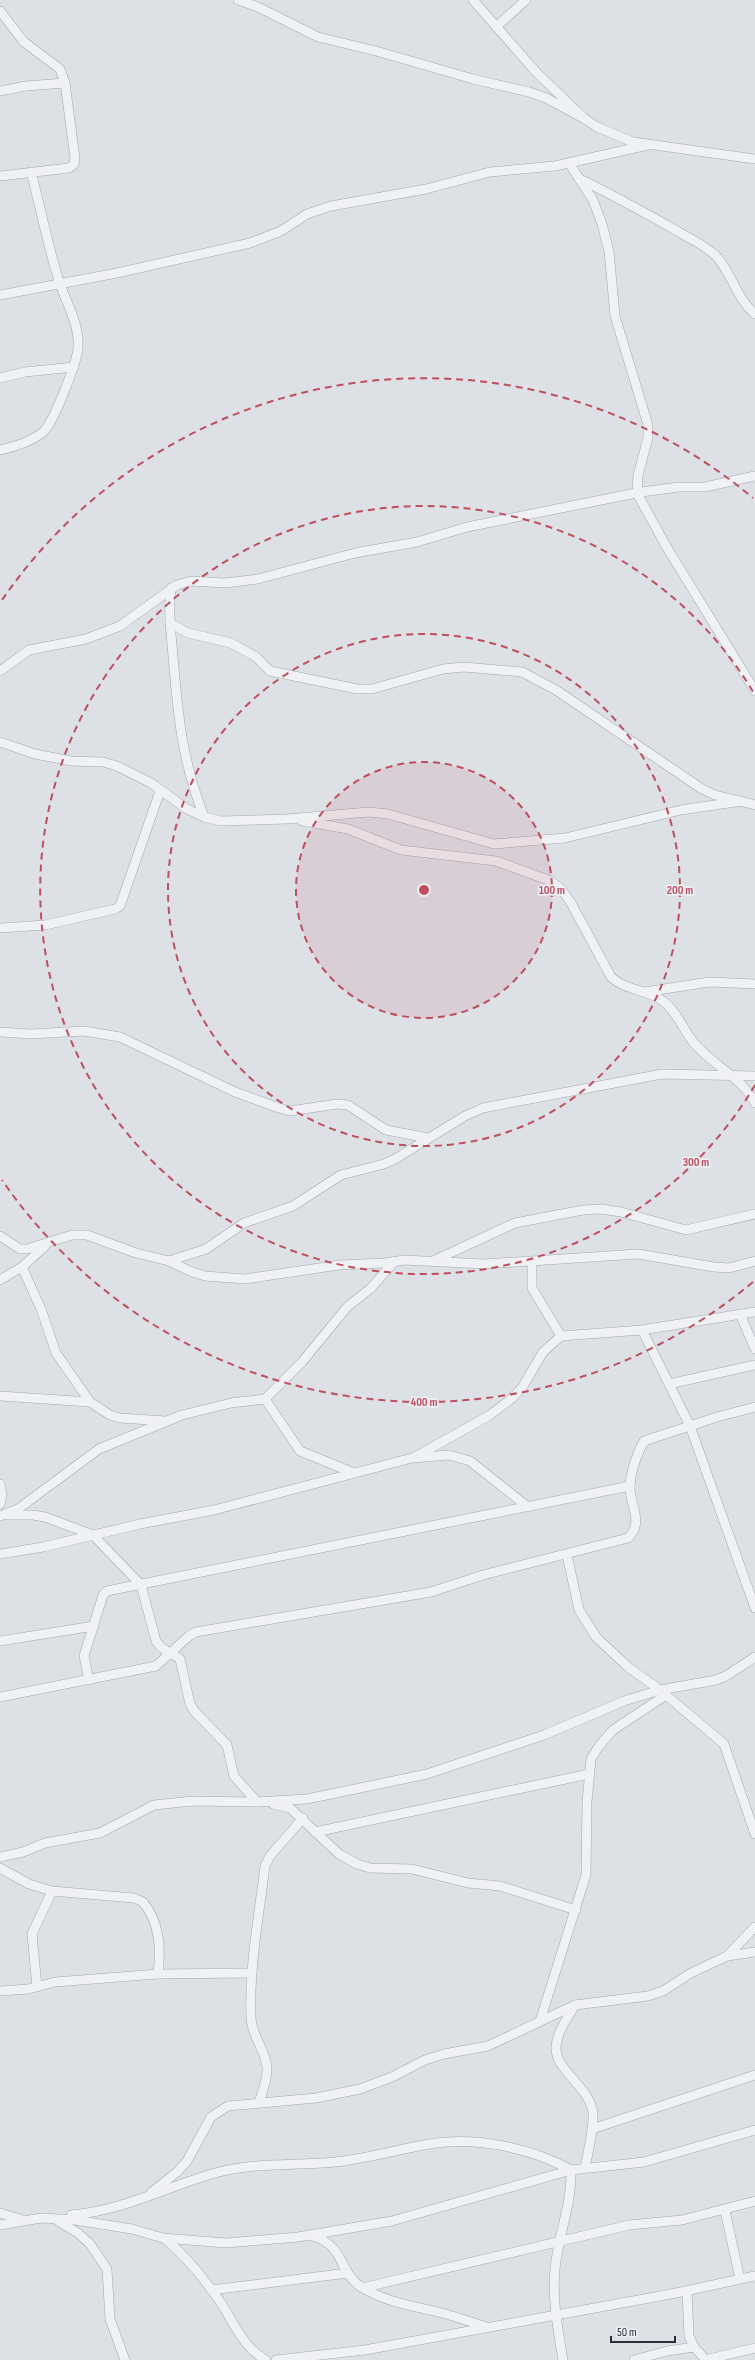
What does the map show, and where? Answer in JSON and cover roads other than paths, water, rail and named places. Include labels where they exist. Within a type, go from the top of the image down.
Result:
[{"type":"street","points":[[238,0],[258,7],[318,37],[376,51],[473,79],[529,92],[546,98],[610,133],[633,142],[755,159]]},
{"type":"street","points":[[473,0],[536,72],[585,119]]},
{"type":"street","points":[[496,27],[526,0]]},
{"type":"street","points":[[0,11],[24,42],[60,69],[65,83],[75,158],[74,164],[69,168],[0,176]]},
{"type":"street","points":[[0,91],[26,86],[65,83]]},
{"type":"street","points":[[0,295],[60,284],[250,243],[280,231],[307,214],[337,204],[426,189],[490,172],[540,169],[648,145]]},
{"type":"street","points":[[569,163],[582,180],[593,200],[608,244],[615,316],[648,425],[648,438],[638,475],[637,493],[666,546],[755,691]]},
{"type":"street","points":[[0,450],[29,440],[43,432],[51,423],[74,367],[78,347],[74,320],[60,284],[31,172]]},
{"type":"street","points":[[582,180],[636,207],[700,243],[720,261],[728,272],[737,292],[755,314]]},
{"type":"street","points":[[0,378],[25,372],[74,367]]},
{"type":"street","points":[[0,671],[29,650],[86,639],[120,626],[133,618],[171,588],[192,581],[225,583],[258,579],[355,554],[417,542],[467,527],[637,493],[678,487],[705,487],[755,476]]},
{"type":"street","points":[[171,588],[170,623],[178,718],[190,780],[204,818]]},
{"type":"street","points":[[170,623],[188,633],[236,646],[256,657],[270,672],[357,689],[372,689],[443,669],[464,667],[522,672],[556,690],[684,779],[715,795],[755,805]]},
{"type":"street","points":[[0,742],[35,754],[71,761],[103,762],[117,766],[160,791],[186,809],[204,818],[232,822],[287,819],[349,813],[388,814],[494,844],[565,838],[681,810],[742,801]]},
{"type":"street","points":[[0,928],[45,925],[115,909],[120,906],[160,791]]},
{"type":"street","points":[[287,819],[348,829],[401,850],[496,861],[544,877],[562,890],[611,977],[619,984],[644,992],[665,1002],[695,1044],[734,1076],[747,1090],[755,1103]]},
{"type":"street","points":[[644,992],[709,982],[755,984]]},
{"type":"street","points":[[0,1032],[30,1034],[84,1031],[120,1037],[228,1089],[279,1108],[290,1111],[337,1104],[348,1105],[386,1130],[428,1138]]},
{"type":"street","points":[[169,1261],[206,1249],[236,1227],[284,1211],[341,1175],[384,1164],[483,1108],[662,1074],[755,1076]]},
{"type":"street","points":[[432,1262],[515,1223],[583,1210],[601,1209],[621,1212],[686,1230],[755,1214]]},
{"type":"street","points":[[0,1236],[20,1249],[39,1247],[72,1235],[87,1235],[136,1253],[169,1261],[192,1272],[205,1276],[245,1279],[339,1265],[394,1262],[404,1260],[484,1264],[638,1254],[721,1268],[744,1265],[755,1261]]},
{"type":"street","points":[[0,1280],[22,1267],[49,1243]]},
{"type":"street","points":[[2,1516],[45,1490],[99,1450],[182,1415],[231,1403],[265,1399],[302,1362],[348,1306],[370,1289],[394,1262]]},
{"type":"street","points":[[532,1262],[532,1288],[562,1336]]},
{"type":"street","points":[[22,1267],[41,1309],[56,1353],[90,1402],[110,1416],[167,1421]]},
{"type":"street","points":[[412,1458],[490,1415],[511,1400],[522,1388],[543,1352],[562,1336],[642,1330],[755,1312]]},
{"type":"street","points":[[740,1314],[755,1348]]},
{"type":"street","points":[[642,1330],[690,1426],[755,1608]]},
{"type":"street","points":[[668,1384],[755,1365]]},
{"type":"street","points":[[0,1396],[90,1402]]},
{"type":"street","points":[[265,1399],[300,1451],[354,1473]]},
{"type":"street","points":[[0,1697],[156,1666],[170,1655],[189,1636],[196,1632],[431,1592],[483,1575],[567,1555],[628,1538],[633,1533],[636,1526],[636,1515],[630,1486],[639,1450],[644,1441],[755,1407]]},
{"type":"street","points":[[0,1554],[43,1547],[92,1535],[214,1510],[412,1458],[449,1455],[460,1456],[470,1461],[528,1507]]},
{"type":"street","points":[[0,1484],[2,1495],[0,1504]]},
{"type":"street","points":[[89,1680],[84,1656],[86,1646],[94,1626],[102,1595],[107,1591],[630,1486]]},
{"type":"street","points":[[2,1516],[33,1515],[45,1517],[92,1535],[141,1585],[156,1641],[170,1655],[180,1659],[183,1665],[190,1704],[195,1712],[227,1745],[234,1776],[257,1802],[290,1808],[303,1818],[315,1832],[339,1854],[364,1866],[412,1869],[468,1883],[500,1886],[576,1910]]},
{"type":"street","points":[[567,1555],[579,1610],[596,1637],[628,1667],[663,1692],[724,1744],[755,1834]]},
{"type":"street","points":[[0,1641],[94,1626]]},
{"type":"street","points":[[0,1857],[23,1852],[45,1843],[100,1833],[154,1805],[193,1801],[257,1802],[307,1799],[427,1774],[544,1735],[610,1706],[716,1680],[726,1676],[755,1658]]},
{"type":"street","points":[[540,2021],[584,1884],[588,1862],[589,1774],[591,1759],[599,1746],[613,1730],[663,1692]]},
{"type":"street","points":[[315,1832],[589,1774]]},
{"type":"street","points":[[258,2103],[267,2069],[266,2060],[253,2033],[251,2019],[252,1973],[267,1861],[303,1818]]},
{"type":"street","points":[[0,1868],[29,1884],[52,1891],[134,1898],[143,1902],[159,1936],[161,1946],[158,1974]]},
{"type":"street","points":[[37,1987],[32,1947],[32,1934],[52,1891]]},
{"type":"street","points":[[727,1956],[755,1927]]},
{"type":"street","points":[[147,2196],[183,2166],[210,2117],[219,2110],[235,2104],[316,2098],[360,2089],[392,2077],[425,2060],[444,2054],[488,2046],[575,2004],[648,1996],[663,1991],[710,1963],[727,1956],[755,1952]]},
{"type":"street","points":[[0,1991],[37,1987],[55,1982],[158,1974],[252,1973]]},
{"type":"street","points":[[575,2004],[560,2031],[556,2047],[559,2059],[587,2095],[593,2113],[592,2129],[585,2168]]},
{"type":"street","points":[[592,2129],[755,2075]]},
{"type":"street","points":[[41,2218],[75,2220],[115,2226],[163,2238],[226,2243],[310,2235],[407,2218],[571,2170],[644,2162],[755,2130]]},
{"type":"street","points":[[0,2225],[25,2220],[101,2212],[227,2171],[340,2161],[452,2142],[485,2144],[522,2151],[551,2159],[571,2170]]},
{"type":"street","points":[[563,2360],[555,2315],[554,2283],[560,2241],[567,2216],[571,2187],[571,2170]]},
{"type":"street","points":[[362,2288],[639,2223],[682,2220],[725,2211],[755,2202]]},
{"type":"street","points":[[725,2211],[740,2279]]},
{"type":"street","points":[[0,2213],[25,2220]]},
{"type":"street","points":[[57,2220],[78,2233],[90,2244],[106,2269],[112,2327],[125,2360]]},
{"type":"street","points":[[310,2235],[327,2241],[333,2246],[348,2273],[362,2288],[387,2300],[487,2327]]},
{"type":"street","points":[[163,2238],[185,2256],[211,2290],[250,2349],[266,2360]]},
{"type":"street","points":[[211,2290],[348,2273]]},
{"type":"street","points":[[276,2360],[365,2350],[687,2291],[755,2276]]},
{"type":"street","points":[[687,2291],[688,2326],[694,2347],[705,2360],[755,2348]]},
{"type":"street","points":[[634,2360],[667,2350],[694,2347]]}]
